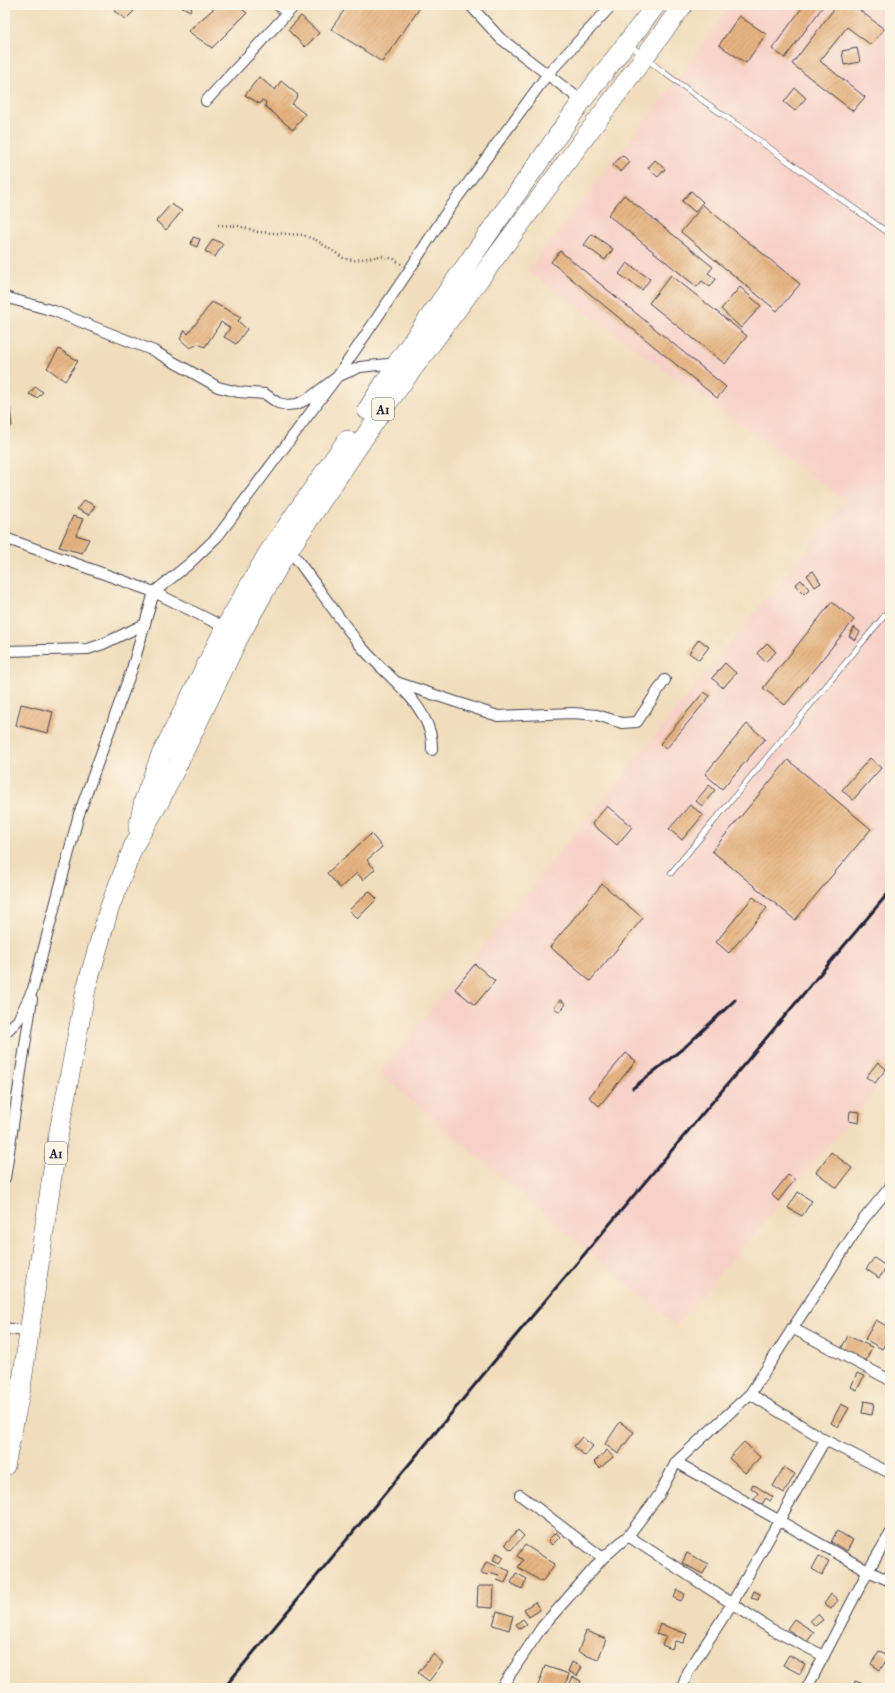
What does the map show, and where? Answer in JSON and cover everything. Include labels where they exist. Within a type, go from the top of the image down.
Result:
[{"type":"highway","name":"A1","points":[[5,1466],[21,1388],[57,1142],[86,989],[109,909],[134,845],[160,800],[268,553],[376,397],[397,363],[582,101],[656,5]]},
{"type":"highway","name":"A1","points":[[233,632],[386,405],[683,5]]},
{"type":"street","points":[[278,5],[287,13]]},
{"type":"street","points":[[206,101],[295,5]]},
{"type":"street","points":[[470,5],[500,38],[582,101]]},
{"type":"street","points":[[5,1178],[33,989],[78,814],[132,669],[154,592],[189,564],[218,536],[337,377],[448,210],[547,75],[612,5]]},
{"type":"street","points":[[5,297],[54,311],[154,351],[218,387],[238,392],[265,394],[278,403],[287,405],[297,404],[308,399],[337,377],[360,367],[397,363]]},
{"type":"street","points":[[5,538],[154,592],[233,632]]},
{"type":"street","points":[[289,549],[324,594],[357,642],[396,682],[421,711],[431,733],[432,750]]},
{"type":"street","points":[[5,651],[88,649],[103,644],[145,624]]},
{"type":"street","points":[[396,682],[498,716],[573,713],[597,715],[622,723],[637,722],[665,680]]},
{"type":"street","points":[[5,1032],[18,1020],[33,989]]},
{"type":"street","points":[[501,1688],[542,1627],[603,1558],[628,1536],[659,1495],[676,1462],[750,1394],[863,1220],[890,1187]]},
{"type":"street","points":[[5,1328],[29,1332]]},
{"type":"street","points":[[792,1328],[890,1380]]},
{"type":"street","points":[[750,1394],[825,1440],[890,1472]]},
{"type":"street","points":[[682,1688],[688,1672],[731,1605],[825,1440]]},
{"type":"street","points":[[676,1462],[868,1571],[890,1581]]},
{"type":"street","points":[[520,1495],[603,1558]]},
{"type":"street","points":[[808,1688],[868,1571],[890,1534]]},
{"type":"street","points":[[628,1536],[771,1630],[824,1656]]},
{"type":"lane","points":[[628,43],[643,57],[890,234]]},
{"type":"lane","points":[[671,873],[890,609]]},
{"type":"path","points":[[218,225],[239,226],[258,232],[303,235],[316,240],[345,259],[355,260],[381,256],[394,258],[408,272]]},
{"type":"shaded area","points":[[730,5],[890,5],[890,1073],[676,1326],[379,1073],[846,501],[527,271],[685,69]]},
{"type":"building","points":[[117,5],[135,10],[126,19],[114,11]]},
{"type":"building","points":[[179,5],[193,5],[190,11]]},
{"type":"building","points":[[218,5],[236,5],[247,13],[212,48],[188,31]]},
{"type":"building","points":[[348,5],[422,5],[382,62],[331,29]]},
{"type":"building","points":[[804,5],[824,5],[785,58],[772,49]]},
{"type":"building","points":[[837,5],[853,5],[884,29],[871,45],[847,27],[820,61],[865,97],[853,111],[792,64]]},
{"type":"building","points":[[301,16],[319,33],[305,47],[288,30]]},
{"type":"building","points":[[739,16],[766,34],[746,63],[719,45]]},
{"type":"building","points":[[857,48],[860,62],[844,65],[842,51]]},
{"type":"building","points":[[259,77],[275,90],[281,81],[298,95],[292,104],[305,114],[293,130],[265,106],[266,102],[262,100],[260,104],[245,95]]},
{"type":"building","points":[[795,88],[806,98],[795,111],[784,102]]},
{"type":"building","points":[[622,155],[630,162],[621,172],[613,165]]},
{"type":"building","points":[[655,160],[665,169],[658,177],[648,168]]},
{"type":"building","points":[[691,191],[703,202],[695,212],[682,201]]},
{"type":"building","points":[[624,195],[713,267],[708,273],[716,279],[710,287],[702,281],[697,287],[608,215]]},
{"type":"building","points":[[171,204],[182,211],[166,230],[156,221]]},
{"type":"building","points":[[703,205],[800,284],[777,311],[681,232]]},
{"type":"building","points":[[592,234],[613,249],[605,260],[584,245]]},
{"type":"building","points":[[193,237],[200,239],[197,247],[191,244]]},
{"type":"building","points":[[213,239],[223,244],[215,257],[205,251]]},
{"type":"building","points":[[560,251],[726,387],[717,398],[551,262]]},
{"type":"building","points":[[627,263],[650,279],[642,290],[619,274]]},
{"type":"building","points":[[671,275],[747,336],[725,364],[649,303]]},
{"type":"building","points":[[740,287],[761,306],[741,328],[721,309]]},
{"type":"building","points":[[212,302],[241,317],[238,321],[247,329],[236,344],[224,337],[230,328],[221,322],[205,347],[198,344],[190,348],[180,339],[185,330],[188,334]]},
{"type":"building","points":[[59,349],[78,361],[65,381],[47,368]]},
{"type":"building","points":[[35,387],[43,392],[37,398],[29,394]]},
{"type":"building","points":[[5,409],[10,409],[12,426],[5,426]]},
{"type":"building","points":[[84,500],[95,506],[89,515],[77,509]]},
{"type":"building","points":[[73,516],[83,519],[76,535],[89,539],[82,553],[59,547]]},
{"type":"building","points":[[813,571],[821,583],[815,587],[807,575]]},
{"type":"building","points":[[801,580],[809,589],[804,594],[795,585]]},
{"type":"building","points":[[832,602],[854,620],[785,705],[763,688]]},
{"type":"building","points":[[854,627],[860,632],[855,640],[849,636]]},
{"type":"building","points":[[699,639],[709,647],[699,660],[689,653]]},
{"type":"building","points":[[767,643],[776,652],[765,662],[757,653]]},
{"type":"building","points":[[725,663],[736,673],[723,688],[712,678]]},
{"type":"building","points":[[704,692],[710,696],[666,749],[660,744]]},
{"type":"building","points":[[21,704],[53,712],[48,733],[16,725]]},
{"type":"building","points":[[747,724],[765,739],[722,789],[705,774]]},
{"type":"building","points":[[870,758],[881,768],[853,800],[842,790]]},
{"type":"building","points":[[788,760],[871,829],[795,920],[712,851]]},
{"type":"building","points":[[709,785],[715,790],[702,806],[696,801]]},
{"type":"building","points":[[690,805],[703,815],[682,840],[669,829]]},
{"type":"building","points":[[607,806],[632,827],[617,845],[592,824]]},
{"type":"building","points":[[371,834],[382,847],[367,860],[375,869],[363,880],[357,873],[340,888],[327,873]]},
{"type":"building","points":[[602,884],[643,918],[590,981],[550,947]]},
{"type":"building","points":[[369,891],[377,899],[357,919],[349,910]]},
{"type":"building","points":[[753,897],[767,908],[729,953],[716,942]]},
{"type":"building","points":[[475,964],[495,981],[475,1005],[455,989]]},
{"type":"building","points":[[560,1000],[566,1004],[560,1012],[554,1008]]},
{"type":"building","points":[[626,1053],[636,1061],[599,1106],[589,1097]]},
{"type":"building","points":[[878,1062],[886,1069],[875,1083],[866,1077]]},
{"type":"building","points":[[850,1111],[860,1112],[859,1123],[849,1121]]},
{"type":"building","points":[[831,1152],[852,1168],[837,1188],[816,1172]]},
{"type":"building","points":[[788,1175],[795,1180],[778,1201],[772,1195]]},
{"type":"building","points":[[798,1192],[812,1201],[802,1216],[788,1208]]},
{"type":"building","points":[[874,1258],[887,1267],[879,1278],[866,1269]]},
{"type":"building","points":[[876,1320],[890,1328],[890,1336],[882,1349],[865,1339]]},
{"type":"building","points":[[848,1336],[872,1347],[865,1363],[840,1351]]},
{"type":"building","points":[[857,1373],[864,1376],[857,1390],[851,1387]]},
{"type":"building","points":[[864,1401],[874,1403],[872,1415],[862,1413]]},
{"type":"building","points":[[841,1404],[849,1408],[838,1427],[831,1423]]},
{"type":"building","points":[[620,1422],[634,1432],[618,1454],[605,1444]]},
{"type":"building","points":[[582,1437],[593,1446],[585,1456],[574,1446]]},
{"type":"building","points":[[744,1442],[760,1457],[745,1473],[729,1458]]},
{"type":"building","points":[[607,1450],[613,1457],[600,1468],[594,1462]]},
{"type":"building","points":[[784,1467],[795,1474],[784,1493],[773,1486]]},
{"type":"building","points":[[753,1484],[773,1497],[770,1501],[766,1498],[762,1504],[754,1500],[758,1493],[751,1488]]},
{"type":"building","points":[[518,1530],[524,1536],[511,1550],[505,1544]]},
{"type":"building","points":[[837,1531],[853,1540],[847,1551],[831,1542]]},
{"type":"building","points":[[556,1532],[560,1537],[552,1545],[548,1540]]},
{"type":"building","points":[[525,1545],[555,1564],[542,1582],[518,1567],[523,1560],[517,1556]]},
{"type":"building","points":[[497,1553],[504,1557],[500,1563],[493,1560]]},
{"type":"building","points":[[687,1553],[708,1564],[703,1574],[682,1563]]},
{"type":"building","points":[[819,1556],[829,1561],[822,1575],[812,1569]]},
{"type":"building","points":[[486,1562],[510,1571],[505,1583],[497,1580],[499,1575],[489,1572],[488,1575],[481,1573]]},
{"type":"building","points":[[516,1573],[527,1579],[522,1589],[511,1583]]},
{"type":"building","points":[[478,1586],[494,1586],[493,1608],[477,1607]]},
{"type":"building","points":[[677,1590],[685,1594],[681,1601],[674,1598]]},
{"type":"building","points":[[754,1591],[760,1594],[758,1600],[751,1598]]},
{"type":"building","points":[[831,1594],[838,1600],[831,1609],[824,1604]]},
{"type":"building","points":[[535,1602],[540,1610],[529,1617],[524,1609]]},
{"type":"building","points":[[497,1611],[513,1616],[509,1630],[493,1625]]},
{"type":"building","points":[[818,1614],[823,1620],[815,1626],[810,1620]]},
{"type":"building","points":[[523,1619],[527,1624],[520,1629],[516,1624]]},
{"type":"building","points":[[794,1619],[814,1632],[807,1642],[787,1629]]},
{"type":"building","points":[[660,1624],[687,1634],[683,1643],[675,1641],[672,1649],[662,1645],[666,1637],[656,1634]]},
{"type":"building","points":[[586,1631],[606,1639],[598,1660],[578,1652]]},
{"type":"building","points":[[879,1651],[888,1657],[880,1670],[871,1664]]},
{"type":"building","points":[[433,1654],[443,1663],[429,1681],[418,1673]]},
{"type":"building","points":[[789,1655],[805,1664],[800,1674],[783,1665]]},
{"type":"building","points":[[572,1662],[582,1667],[577,1676],[568,1671]]},
{"type":"building","points":[[545,1666],[569,1674],[564,1688],[537,1688]]},
{"type":"building","points":[[573,1677],[581,1681],[578,1688],[568,1688]]},
{"type":"building","points":[[855,1681],[866,1685],[865,1688],[853,1688]]},
{"type":"railway","points":[[224,1688],[497,1358],[890,891]]},
{"type":"railway","points":[[633,1088],[686,1046],[735,1000]]}]
